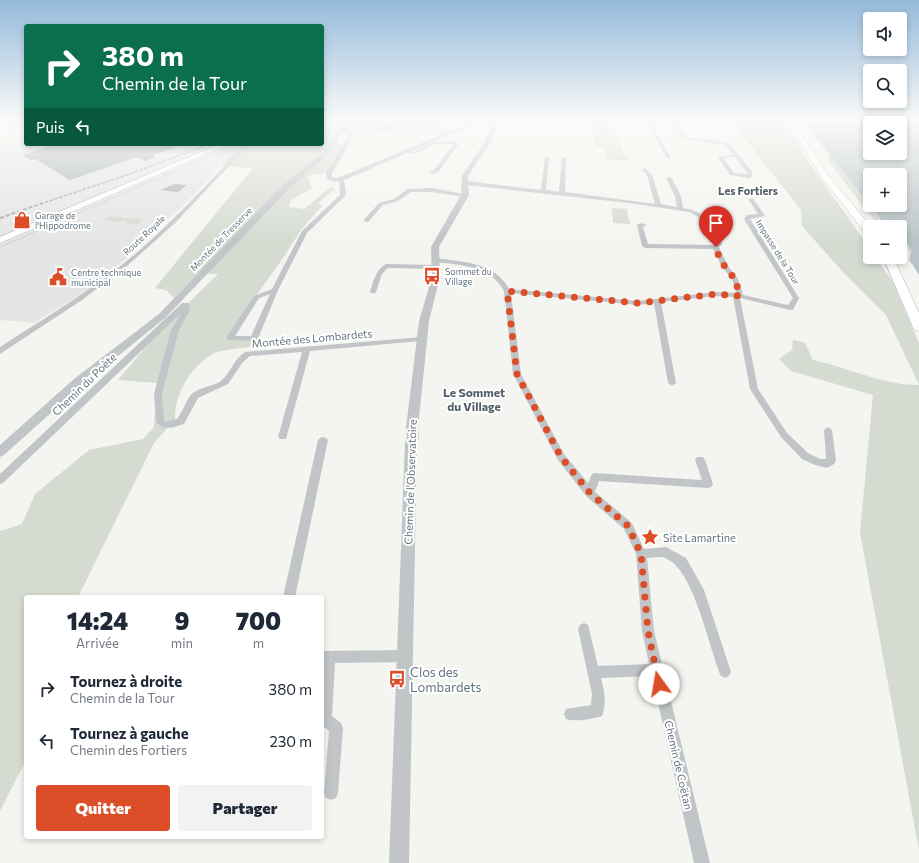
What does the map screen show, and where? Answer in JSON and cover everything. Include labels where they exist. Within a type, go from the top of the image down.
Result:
[{"type":"main road","points":[[0,240],[185,161]]},
{"type":"main road","points":[[815,161],[822,172],[863,223]]},
{"type":"main road","points":[[821,161],[867,220]]},
{"type":"main road","points":[[894,264],[919,327]]},
{"type":"main road","points":[[895,264],[919,307]]},
{"type":"street","name":"Route Royale","points":[[0,351],[95,288],[127,264],[231,161]]},
{"type":"street","name":"Montée de Tresserve","points":[[0,452],[78,382],[174,304],[194,281],[283,190],[317,161]]},
{"type":"street","name":"Montée de Tresserve","points":[[336,161],[328,175],[332,180],[341,180]]},
{"type":"street","points":[[275,290],[256,297],[230,338],[254,339],[275,290],[304,232],[343,195],[341,180],[384,161]]},
{"type":"street","points":[[432,173],[437,170],[444,161]]},
{"type":"street","name":"Chemin de l'Observatoire","points":[[399,863],[411,443],[413,433],[412,419],[424,321],[436,277],[435,247],[465,189],[465,176],[475,161]]},
{"type":"street","points":[[543,192],[547,161]]},
{"type":"street","points":[[562,193],[564,161]]},
{"type":"street","points":[[722,161],[732,174],[749,176],[750,173],[740,161]]},
{"type":"street","points":[[645,170],[649,175],[659,206]]},
{"type":"street","points":[[669,178],[678,196],[680,209]]},
{"type":"street","points":[[366,221],[381,204],[396,200],[410,190],[465,189],[476,183],[692,211],[703,218],[718,240],[719,244],[716,247],[718,254],[725,267],[735,279],[754,389],[784,435],[805,456],[827,464],[831,461],[828,430]]},
{"type":"street","name":"Impasse de la Tour","points":[[738,295],[790,308],[796,298],[747,219],[749,216],[762,216],[751,199]]},
{"type":"street","points":[[644,225],[640,225],[645,246],[716,247]]},
{"type":"street","points":[[373,292],[379,274],[386,266],[435,263],[484,268],[504,282],[507,291],[638,303],[716,294],[738,295]]},
{"type":"street","name":"Chemin de Coëtan","points":[[507,291],[517,374],[561,457],[590,493],[628,526],[641,554],[648,631],[702,863]]},
{"type":"street","points":[[657,301],[672,383]]},
{"type":"street","points":[[134,338],[138,339],[177,307],[185,305]]},
{"type":"street","name":"Montée des Lombardets","points":[[185,305],[186,310],[175,330],[158,394],[160,422],[165,425],[173,425],[181,422],[192,399],[196,395],[226,382],[240,358],[251,354],[421,339]]},
{"type":"street","name":"Chemin du Poète","points":[[0,480],[185,305]]},
{"type":"street","points":[[283,437],[307,349]]},
{"type":"street","points":[[289,595],[323,440]]},
{"type":"street","points":[[590,493],[595,477],[708,484],[700,460]]},
{"type":"street","points":[[641,554],[666,552],[682,562],[698,590],[725,672]]},
{"type":"street","points":[[571,714],[597,711],[598,694],[584,629]]},
{"type":"street","points":[[331,793],[336,728],[325,719],[326,657],[405,656]]},
{"type":"street","points":[[593,672],[656,670]]},
{"type":"shaded area","points":[[0,161],[225,161],[189,200],[128,257],[91,288],[34,323],[0,320]]},
{"type":"shaded area","points":[[194,161],[200,161],[0,248],[0,246]]},
{"type":"shaded area","points":[[225,161],[333,161],[327,172],[307,176],[312,188],[291,200],[289,207],[304,209],[331,187],[335,189],[318,203],[322,206],[301,230],[283,258],[225,339],[253,341],[249,347],[215,353],[199,364],[186,381],[181,390],[175,410],[175,420],[154,443],[79,595],[24,595],[24,764],[0,811],[0,531],[22,524],[35,494],[89,450],[143,439],[154,427],[157,383],[118,380],[155,336],[218,274],[198,273],[174,298],[166,290],[155,288],[253,168],[221,166]]},
{"type":"shaded area","points":[[763,161],[808,161],[863,239],[863,264],[880,264],[892,281],[919,343],[919,385],[886,315],[842,271],[802,226],[801,210]]},
{"type":"shaded area","points":[[829,161],[840,161],[863,182],[863,206]]},
{"type":"shaded area","points":[[835,161],[919,161],[919,275],[909,259],[912,252],[907,243],[907,220],[882,220],[875,212],[907,212],[907,168],[863,168],[863,196]]},
{"type":"shaded area","points":[[612,208],[627,209],[630,224],[613,223]]},
{"type":"shaded area","points":[[868,212],[902,212],[904,220],[875,220]]},
{"type":"shaded area","points":[[109,216],[143,219],[138,224],[126,223],[125,220],[118,222],[103,220]]},
{"type":"shaded area","points":[[907,229],[919,271],[910,262]]},
{"type":"shaded area","points":[[793,340],[805,343],[813,360],[880,379],[919,385],[919,850],[860,533],[873,395],[791,371],[779,359],[792,350]]},
{"type":"building","points":[[39,161],[125,161],[70,180]]},
{"type":"building","points":[[175,184],[187,185],[178,192],[160,190]]},
{"type":"railway","points":[[43,203],[164,161]]},
{"type":"railway","points":[[0,218],[43,203]]},
{"type":"place","name":"Garage de l'Hippodrome","points":[[22,220]]},
{"type":"place","name":"Sommet du Village","points":[[432,276]]},
{"type":"place","name":"Centre technique municipal","points":[[58,277]]},
{"type":"place","name":"Site Lamartine","points":[[650,537]]},
{"type":"place","name":"Clos des Lombardets","points":[[397,679]]},
{"type":"district","name":"Les Fortiers","points":[[748,190]]},
{"type":"district","name":"Le Sommet du Village","points":[[474,399]]},
{"type":"route","points":[[659,684],[648,631],[641,554],[628,526],[590,493],[561,457],[517,374],[510,327],[507,291],[638,303],[716,294],[740,296],[735,279],[725,267],[716,247]]}]
